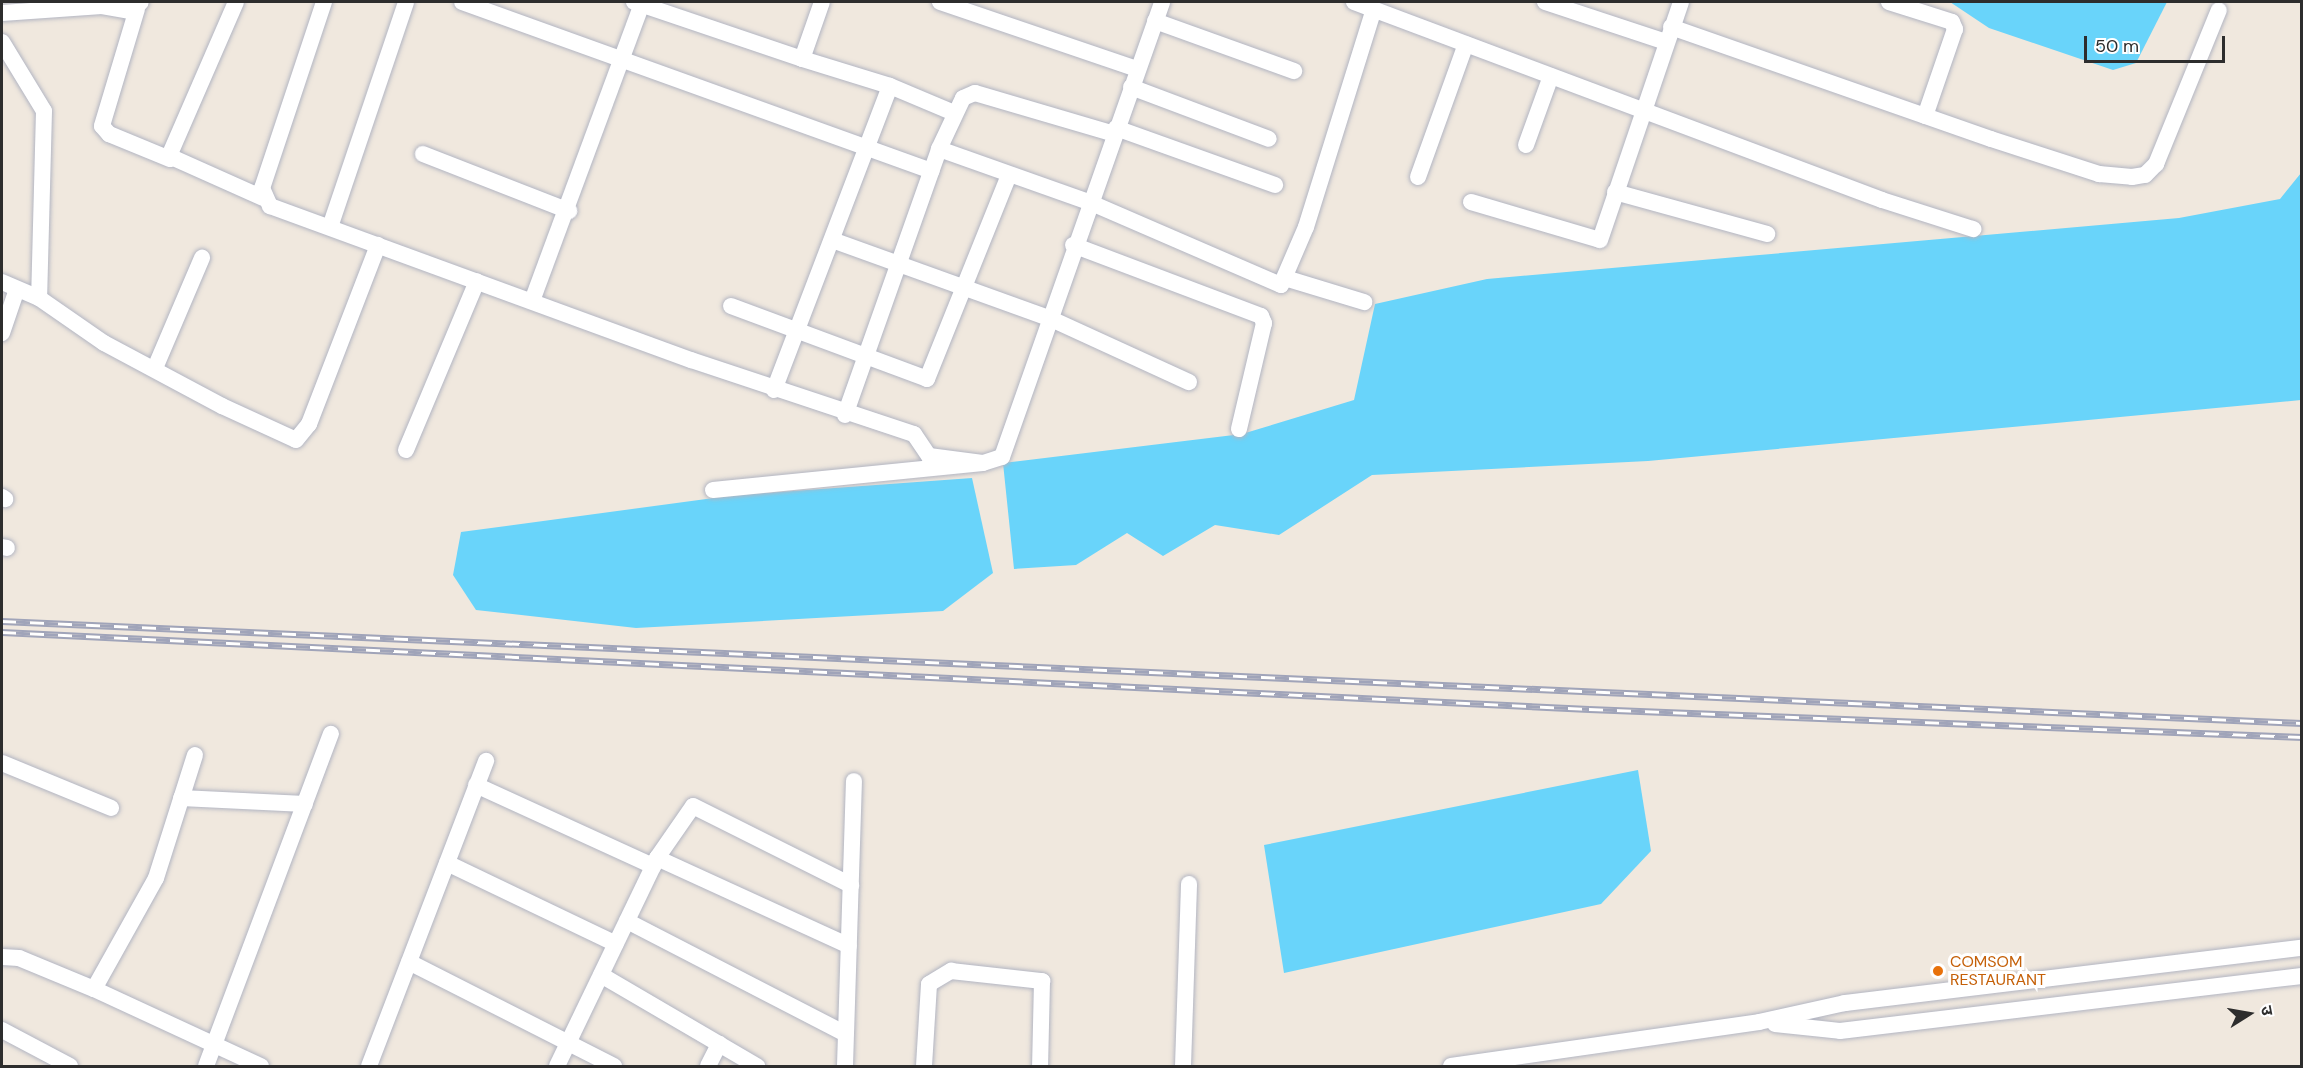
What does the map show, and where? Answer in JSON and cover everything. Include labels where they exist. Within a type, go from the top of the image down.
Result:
[{"type":"street","points":[[170,159],[236,2]]},
{"type":"street","points":[[263,198],[261,188],[324,2]]},
{"type":"street","points":[[330,227],[405,2]]},
{"type":"street","points":[[462,2],[623,58],[931,171]]},
{"type":"street","points":[[802,59],[822,2]]},
{"type":"street","points":[[940,2],[1137,69]]},
{"type":"street","points":[[713,490],[983,464],[1005,453],[1073,245],[1162,2]]},
{"type":"street","points":[[1354,2],[1973,229]]},
{"type":"street","points":[[1545,2],[1668,34],[2099,174],[2145,175],[2156,164],[2219,10]]},
{"type":"street","points":[[1471,202],[1596,241],[1616,192],[1641,109],[1681,2]]},
{"type":"street","points":[[1889,2],[1952,22],[1955,29],[1925,116]]},
{"type":"street","points":[[532,301],[569,212],[623,58],[638,3],[802,59],[890,86],[954,113]]},
{"type":"street","points":[[2,13],[139,5],[102,126],[109,134],[263,198],[270,206],[774,390],[845,415],[916,435],[929,456],[983,464]]},
{"type":"street","points":[[939,149],[1009,176],[1089,202],[1275,286],[1285,278],[1374,9]]},
{"type":"street","points":[[1155,21],[1294,70]]},
{"type":"street","points":[[2,42],[44,111],[39,298]]},
{"type":"street","points":[[1418,177],[1466,44]]},
{"type":"street","points":[[1527,145],[1551,76]]},
{"type":"street","points":[[774,390],[890,86]]},
{"type":"street","points":[[1131,87],[1269,139]]},
{"type":"street","points":[[845,415],[939,149],[963,98],[975,93],[1115,131],[1275,185]]},
{"type":"street","points":[[423,154],[569,212]]},
{"type":"street","points":[[731,306],[865,358],[930,376],[1009,176]]},
{"type":"street","points":[[1616,192],[1767,234]]},
{"type":"street","points":[[832,240],[1049,318],[1189,382]]},
{"type":"street","points":[[2,333],[9,286],[39,298],[104,343],[156,368],[222,406],[299,439],[378,245]]},
{"type":"street","points":[[1073,245],[1262,316],[1239,429]]},
{"type":"street","points":[[156,368],[202,258]]},
{"type":"street","points":[[1285,278],[1364,302]]},
{"type":"street","points":[[406,450],[477,281]]},
{"type":"street","points":[[206,1066],[331,734]]},
{"type":"street","points":[[94,989],[156,878],[195,755]]},
{"type":"street","points":[[369,1066],[486,761]]},
{"type":"street","points":[[2,763],[111,808]]},
{"type":"street","points":[[845,1066],[854,781]]},
{"type":"street","points":[[476,785],[849,946]]},
{"type":"street","points":[[181,798],[305,804]]},
{"type":"street","points":[[557,1066],[655,862],[694,806],[851,885]]},
{"type":"street","points":[[447,863],[616,944]]},
{"type":"street","points":[[1183,1066],[1189,884]]},
{"type":"street","points":[[627,921],[846,1034]]},
{"type":"street","points":[[1451,1066],[1759,1023],[1845,1004],[2301,948]]},
{"type":"street","points":[[2,957],[19,958],[94,989],[214,1049],[261,1066]]},
{"type":"street","points":[[409,962],[614,1066]]},
{"type":"street","points":[[2139,968],[2143,994]]},
{"type":"street","points":[[924,1066],[930,984],[951,971],[1042,981],[1040,1066]]},
{"type":"street","points":[[601,975],[757,1066]]},
{"type":"street","points":[[1759,1023],[1840,1032],[2301,976]]},
{"type":"street","points":[[2,1030],[70,1066]]},
{"type":"street","points":[[708,1066],[719,1044]]},
{"type":"water","points":[[1950,2],[2167,2],[2136,63],[2113,70],[1989,28]]},
{"type":"water","points":[[2301,173],[2301,400],[1648,461],[1372,475],[1279,535],[1215,525],[1163,556],[1127,533],[1076,565],[1014,569],[1003,463],[1242,434],[1354,400],[1375,304],[1487,279],[2179,218],[2280,199]]},
{"type":"water","points":[[972,478],[993,573],[943,611],[636,628],[476,610],[453,575],[461,532],[736,495]]},
{"type":"water","points":[[1638,770],[1651,851],[1601,904],[1284,973],[1264,845]]},
{"type":"railway","points":[[2,621],[2302,723]]},
{"type":"railway","points":[[2,632],[1589,709],[2302,737]]},
{"type":"place","name":"COMSOM RESTAURANT","points":[[1938,971]]}]
